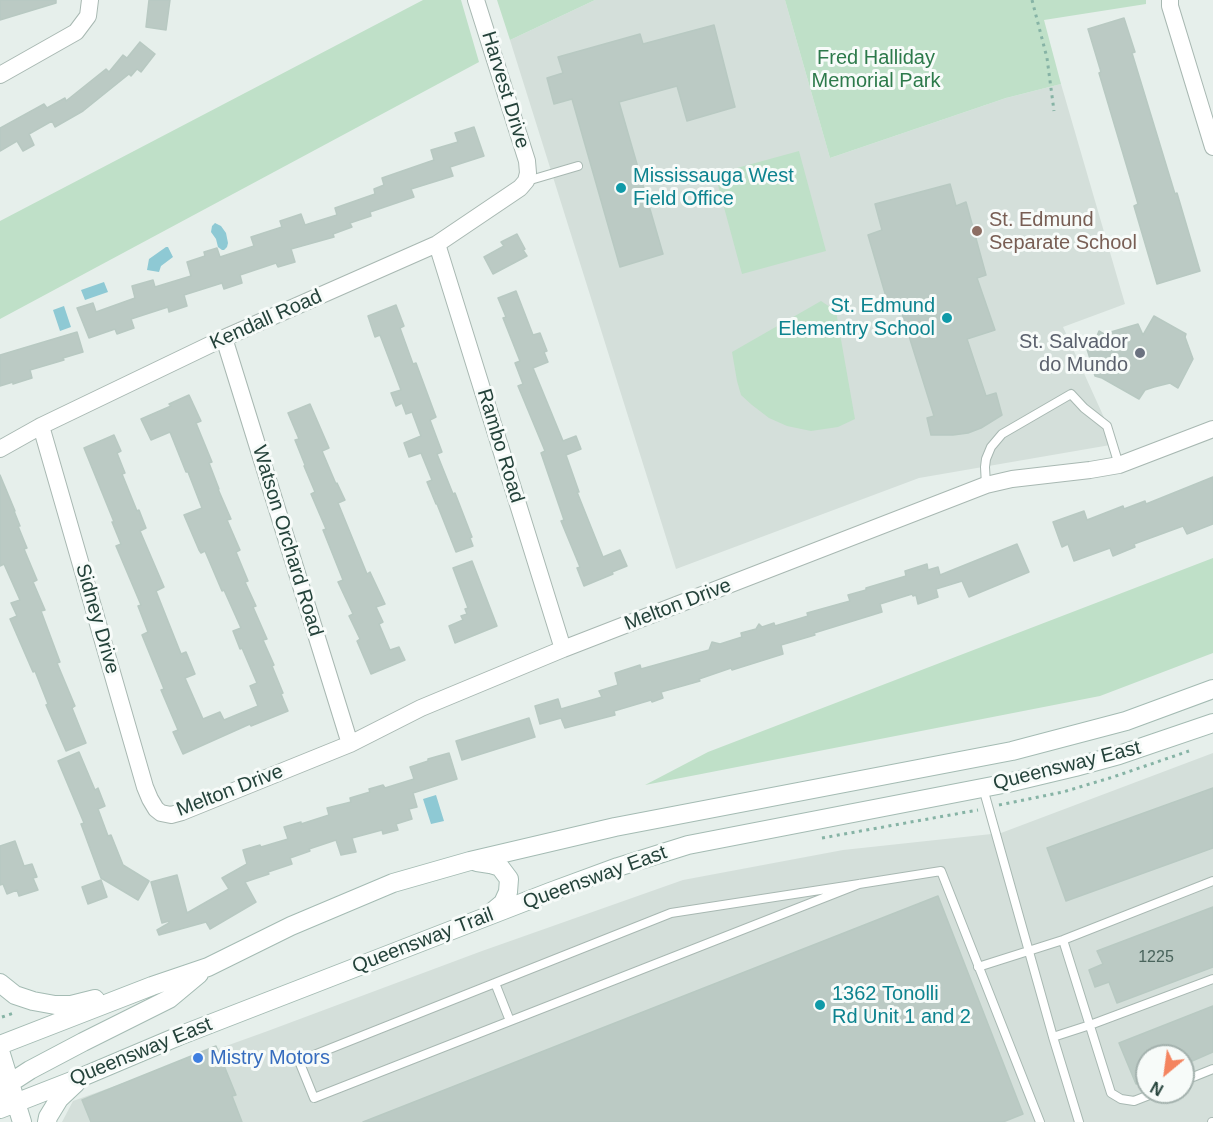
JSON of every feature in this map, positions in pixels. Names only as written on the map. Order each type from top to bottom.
[{"type":"main road","name":"Queensway East","points":[[0,1045],[152,986],[208,967],[291,926],[393,883],[533,845],[615,827],[1012,752],[1126,721],[1213,689]]},
{"type":"main road","name":"Queensway East","points":[[7,1098],[82,1077],[179,1036],[618,867],[688,845],[983,788],[1075,767],[1119,755],[1213,723]]},
{"type":"main road","points":[[470,861],[500,867],[509,879],[504,903],[485,918]]},
{"type":"main road","points":[[7,1098],[36,1066],[169,999],[208,967]]},
{"type":"main road","points":[[0,982],[15,995],[55,1005],[71,1005],[152,986]]},
{"type":"main road","points":[[0,1051],[7,1098],[22,1122]]},
{"type":"main road","points":[[47,1122],[59,1099],[82,1077]]},
{"type":"street","points":[[0,75],[76,33],[88,16],[90,0]]},
{"type":"street","name":"Harvest Drive","points":[[476,0],[527,161],[526,181]]},
{"type":"street","points":[[1170,0],[1213,147]]},
{"type":"street","name":"Kendall Road","points":[[0,449],[41,426],[224,338],[437,244],[520,188],[526,181]]},
{"type":"street","name":"Rambo Road","points":[[437,244],[563,649]]},
{"type":"street","name":"Watson Orchard Road","points":[[224,338],[350,744]]},
{"type":"street","name":"Sidney Drive","points":[[41,426],[146,787],[156,809]]},
{"type":"street","name":"Melton Drive","points":[[156,809],[161,813],[171,815],[182,812],[350,744],[421,708],[563,649],[986,485],[1012,479],[1119,465],[1213,429]]},
{"type":"lane","points":[[526,181],[578,166]]},
{"type":"lane","points":[[986,485],[987,459],[991,447],[1002,434],[1071,394],[1084,408],[1107,426],[1119,465]]},
{"type":"lane","points":[[983,788],[1079,1122]]},
{"type":"lane","points":[[860,884],[314,1098],[299,1060],[671,913],[941,871],[1040,1122]]},
{"type":"lane","points":[[978,967],[1063,940],[1213,881]]},
{"type":"lane","points":[[1063,940],[1111,1093],[1121,1100],[1135,1101]]},
{"type":"lane","points":[[1053,1037],[1213,978]]},
{"type":"lane","points":[[495,982],[510,1021]]},
{"type":"lane","points":[[1195,1076],[1213,1068]]},
{"type":"path","points":[[1032,0],[1047,58],[1053,111]]},
{"type":"path","points":[[811,840],[965,813]]},
{"type":"path","points":[[2,1017],[14,1013],[17,1022]]},
{"type":"shaded area","points":[[595,0],[785,0],[830,158],[1006,98],[1061,84],[1125,304],[1063,327],[1116,444],[919,478],[676,569],[510,40]]},
{"type":"shaded area","points":[[1213,753],[1213,1122],[62,1122],[73,1101],[683,880],[843,850],[1001,833]]},
{"type":"green space","points":[[423,0],[461,0],[479,62],[0,319],[0,221]]},
{"type":"green space","points":[[497,0],[595,0],[510,40]]},
{"type":"green space","name":"Fred Halliday Memorial Park","points":[[785,0],[1146,0],[1146,4],[1044,20],[1061,84],[1006,98],[830,158]]},
{"type":"green space","points":[[799,151],[826,251],[742,274],[715,174]]},
{"type":"green space","points":[[821,301],[836,311],[855,419],[838,427],[811,431],[787,426],[769,418],[741,395],[732,352]]},
{"type":"green space","points":[[1213,558],[1213,653],[1100,696],[645,785],[708,752]]},
{"type":"water","points":[[215,223],[221,226],[226,233],[228,243],[224,250],[218,247],[211,232]]},
{"type":"water","points":[[166,247],[173,257],[161,266],[159,272],[147,270],[149,259]]},
{"type":"water","points":[[104,282],[108,292],[85,300],[81,290]]},
{"type":"water","points":[[64,306],[71,327],[60,331],[53,310]]},
{"type":"water","points":[[436,795],[444,821],[431,824],[423,799]]},
{"type":"building","points":[[0,0],[56,0],[56,3],[0,20]]},
{"type":"building","points":[[149,0],[170,0],[166,30],[146,27]]},
{"type":"building","points":[[1124,18],[1135,52],[1132,53],[1200,271],[1157,284],[1134,206],[1138,204],[1088,29]]},
{"type":"building","name":"Mississauga West Field Office","points":[[714,25],[735,107],[687,121],[677,86],[619,102],[663,254],[620,267],[572,99],[554,104],[547,78],[563,73],[558,57],[640,34],[643,44]]},
{"type":"building","points":[[140,42],[155,54],[141,72],[137,69],[131,76],[129,74],[83,111],[55,127],[52,121],[29,134],[34,145],[23,151],[17,141],[0,151],[0,128],[44,104],[47,108],[65,98],[66,101],[106,69],[109,72],[123,55],[127,58]]},
{"type":"building","points":[[474,127],[484,156],[450,167],[453,176],[411,189],[414,197],[370,212],[371,216],[350,223],[352,227],[333,234],[334,237],[291,249],[295,262],[278,267],[276,263],[240,275],[242,283],[224,289],[222,283],[184,295],[187,306],[169,312],[168,307],[131,319],[134,328],[117,334],[115,329],[89,338],[77,308],[93,303],[96,312],[135,298],[132,286],[153,280],[155,287],[191,276],[187,262],[205,256],[204,252],[217,248],[220,257],[254,246],[251,237],[282,227],[280,221],[301,214],[305,225],[337,215],[335,208],[375,194],[374,189],[384,185],[382,178],[434,160],[431,150],[458,142],[455,133]]},
{"type":"building","name":"St. Edmund Elementry School","points":[[950,184],[956,206],[966,202],[986,275],[977,278],[995,330],[967,339],[986,396],[996,393],[1002,415],[968,433],[931,435],[927,418],[934,416],[899,304],[889,307],[868,235],[882,230],[875,204]]},
{"type":"building","points":[[517,234],[527,256],[493,274],[484,257],[504,246],[501,242]]},
{"type":"building","points":[[516,291],[533,335],[540,333],[547,351],[544,352],[548,362],[533,368],[563,441],[576,436],[581,449],[566,455],[579,492],[577,492],[603,557],[620,550],[627,566],[584,586],[577,568],[580,567],[561,521],[564,520],[541,453],[545,451],[518,386],[523,384],[515,363],[520,361],[503,318],[506,317],[498,298]]},
{"type":"building","points":[[396,305],[404,326],[400,328],[436,417],[430,420],[442,452],[437,454],[472,537],[470,538],[473,546],[456,552],[427,482],[432,480],[421,453],[409,457],[404,443],[421,436],[412,412],[406,414],[402,403],[396,406],[391,393],[401,390],[380,335],[375,337],[368,316]]},
{"type":"building","name":"St. Salvador do Mundo","points":[[1154,316],[1186,334],[1193,359],[1178,388],[1170,383],[1154,387],[1145,390],[1139,399],[1095,376],[1085,342],[1095,341],[1099,331],[1104,334],[1138,324],[1143,335]]},
{"type":"building","points":[[77,332],[83,352],[30,370],[32,378],[0,386],[0,355]]},
{"type":"building","points":[[189,395],[201,421],[196,423],[212,462],[209,463],[218,489],[231,519],[227,520],[240,550],[236,552],[248,581],[245,582],[256,606],[253,607],[267,639],[263,640],[274,665],[272,666],[288,711],[251,726],[250,724],[183,754],[173,732],[178,730],[161,690],[164,689],[142,635],[148,632],[138,606],[141,605],[116,546],[121,544],[112,522],[114,522],[84,448],[114,435],[121,451],[117,453],[125,473],[122,474],[146,528],[140,531],[164,587],[156,591],[181,654],[186,652],[195,674],[185,678],[203,719],[220,712],[224,720],[258,706],[250,686],[257,683],[233,631],[241,628],[205,551],[201,553],[199,550],[184,515],[202,508],[188,472],[186,472],[170,432],[151,440],[141,419]]},
{"type":"building","points":[[310,404],[329,448],[322,451],[345,500],[338,503],[367,574],[370,572],[385,604],[376,607],[383,622],[379,624],[390,650],[399,647],[405,660],[371,674],[357,641],[360,639],[349,616],[353,614],[338,582],[343,580],[323,530],[326,529],[311,494],[315,492],[295,440],[299,439],[288,413]]},
{"type":"building","points":[[0,475],[20,526],[18,526],[27,548],[24,549],[37,580],[33,582],[45,610],[41,611],[60,662],[57,663],[75,706],[72,708],[86,743],[66,751],[46,705],[48,704],[35,671],[33,672],[10,619],[17,616],[11,603],[20,600],[4,564],[0,566]]},
{"type":"building","points":[[1213,477],[1213,524],[1187,534],[1183,526],[1134,544],[1135,547],[1113,556],[1110,548],[1074,561],[1068,544],[1062,547],[1053,522],[1084,511],[1087,520],[1123,506],[1124,509],[1145,501],[1146,504]]},
{"type":"building","points":[[1017,544],[1029,572],[969,597],[962,581],[936,589],[938,597],[918,604],[916,595],[912,594],[880,604],[882,612],[781,645],[783,654],[732,670],[731,668],[699,679],[700,681],[661,692],[663,698],[614,711],[615,715],[565,728],[561,718],[540,724],[535,706],[558,699],[561,709],[602,697],[599,691],[618,685],[615,673],[640,665],[641,669],[709,650],[712,642],[720,644],[742,637],[741,633],[756,629],[759,624],[762,627],[774,623],[775,626],[808,616],[807,613],[850,601],[848,595],[906,576],[905,571],[927,564],[928,570],[938,567],[940,575]]},
{"type":"building","points":[[472,561],[497,626],[455,643],[449,626],[463,620],[461,616],[467,614],[465,609],[468,608],[453,568]]},
{"type":"building","points":[[529,718],[535,737],[462,760],[456,741]]},
{"type":"building","points":[[79,752],[95,790],[98,788],[105,806],[98,809],[108,836],[111,835],[123,865],[149,881],[138,900],[101,878],[81,824],[84,823],[58,761]]},
{"type":"building","points":[[449,753],[457,779],[413,793],[417,807],[409,809],[412,819],[396,824],[398,830],[383,834],[382,830],[352,838],[356,852],[341,855],[336,840],[309,849],[310,851],[290,858],[292,864],[245,882],[256,902],[210,929],[206,922],[159,935],[157,930],[169,921],[162,923],[151,882],[177,875],[187,913],[229,889],[222,878],[247,864],[243,850],[288,839],[284,827],[329,815],[327,808],[351,802],[350,798],[370,792],[369,789],[383,785],[385,788],[414,779],[410,767]]},
{"type":"building","points":[[1213,788],[1213,848],[1066,901],[1047,848]]},
{"type":"building","points":[[15,841],[24,866],[32,864],[37,877],[33,878],[38,890],[19,896],[17,890],[7,894],[3,884],[0,885],[0,846]]},
{"type":"building","points":[[101,880],[107,897],[88,904],[82,887]]},
{"type":"building","name":"1362 Tonolli Rd Unit 1 and 2","points":[[938,896],[1023,1114],[1003,1122],[363,1122]]},
{"type":"building","points":[[1213,907],[1213,967],[1117,1003],[1109,982],[1095,987],[1089,970],[1103,964],[1097,951]]},
{"type":"building","points":[[1213,1006],[1213,1052],[1195,1060],[1195,1044],[1135,1044],[1135,1082],[1119,1043]]},
{"type":"building","points":[[216,1046],[236,1095],[232,1096],[242,1122],[91,1122],[82,1100]]},
{"type":"place","name":"Mississauga West Field Office","points":[[621,188]]},
{"type":"place","name":"St. Edmund Separate School","points":[[977,231]]},
{"type":"place","name":"St. Edmund Elementry School","points":[[947,318]]},
{"type":"place","name":"St. Salvador do Mundo","points":[[1140,353]]},
{"type":"place","name":"1362 Tonolli Rd Unit 1 and 2","points":[[820,1005]]},
{"type":"place","name":"Mistry Motors","points":[[198,1058]]}]
